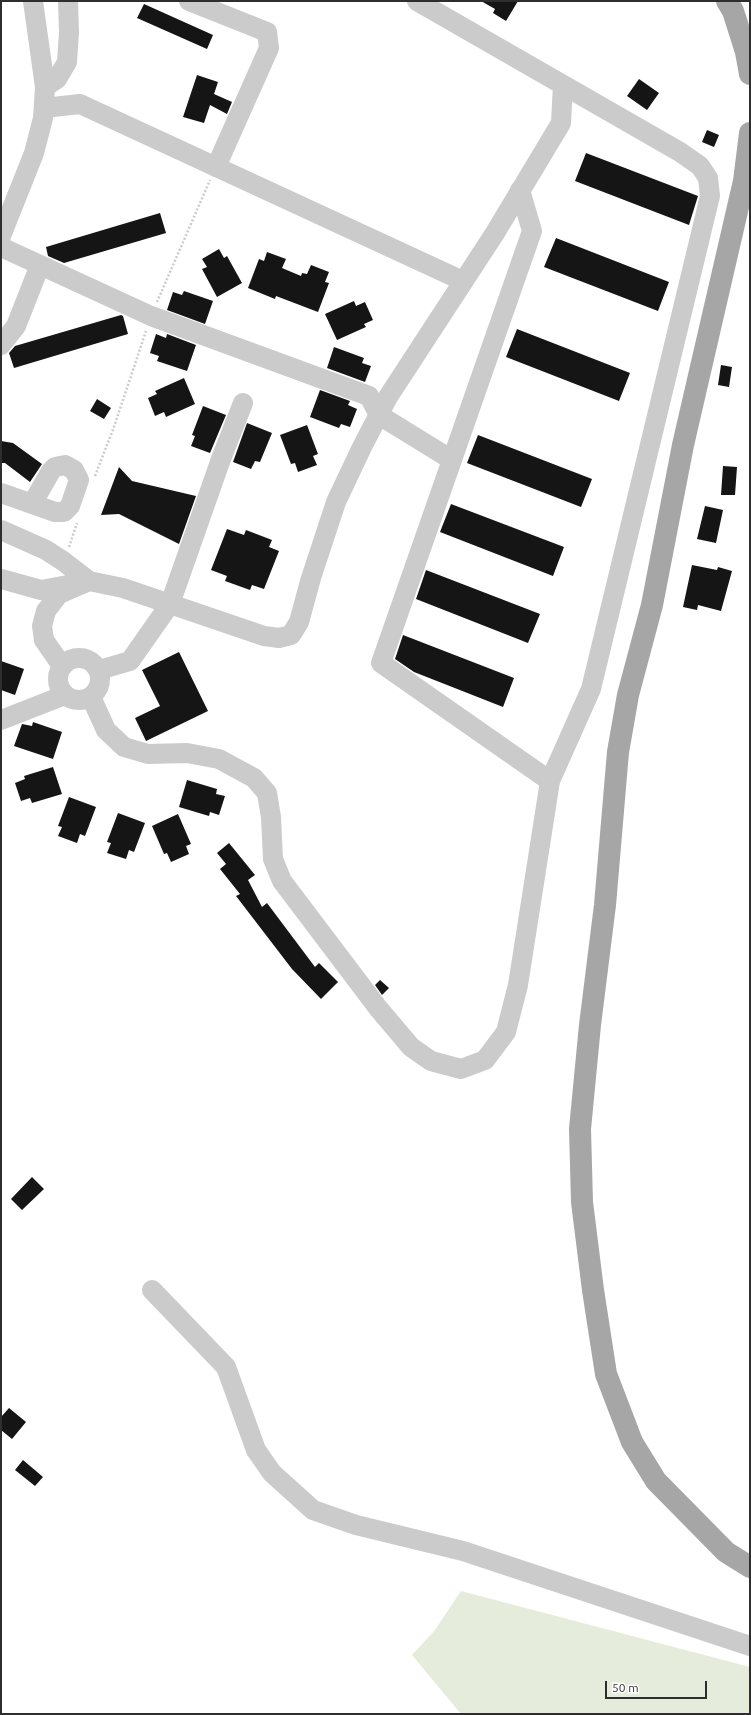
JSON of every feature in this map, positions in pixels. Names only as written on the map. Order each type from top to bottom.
[{"type":"main road","points":[[727,1],[733,11],[742,38],[750,74]]},
{"type":"main road","points":[[750,133],[748,166],[683,445],[652,605],[628,695],[619,745],[605,905],[590,1026],[580,1129],[582,1202],[593,1290],[606,1374],[632,1442],[656,1480],[726,1552],[750,1567]]},
{"type":"street","points":[[1,236],[34,153],[43,118],[45,87],[33,1]]},
{"type":"street","points":[[45,87],[57,79],[67,62],[69,32],[68,1]]},
{"type":"street","points":[[189,1],[267,32],[269,48],[216,167]]},
{"type":"street","points":[[91,697],[106,730],[124,747],[148,754],[187,753],[219,759],[254,778],[267,793],[271,818],[273,859],[282,881],[378,1008],[411,1047],[431,1061],[461,1069],[485,1060],[506,1032],[518,985],[550,781],[591,689],[710,196],[708,178],[700,166],[680,152],[417,1]]},
{"type":"street","points":[[1,579],[41,590],[89,581],[123,588],[264,636],[279,638],[291,635],[299,622],[311,578],[336,502],[379,415],[388,397],[463,281],[561,123],[563,85]]},
{"type":"street","points":[[44,108],[80,104],[463,281]]},
{"type":"street","points":[[520,190],[532,231],[381,663],[550,781]]},
{"type":"street","points":[[1,247],[151,316],[368,396],[379,415],[452,460]]},
{"type":"street","points":[[1,345],[16,326],[40,265]]},
{"type":"street","points":[[99,670],[130,661],[170,604],[243,404]]},
{"type":"street","points":[[1,493],[32,504]]},
{"type":"street","points":[[1,530],[46,550],[89,581]]},
{"type":"street","points":[[62,666],[44,640],[42,626],[46,611],[59,594],[89,581]]},
{"type":"street","points":[[74,658],[82,658],[95,664],[99,670],[101,678],[100,685],[97,692],[91,697],[77,701],[65,695],[60,689],[58,675],[62,666],[74,658]]},
{"type":"street","points":[[1,720],[65,695]]},
{"type":"street","points":[[152,1290],[226,1367],[256,1450],[272,1473],[313,1510],[356,1525],[464,1551],[750,1646]]},
{"type":"path","points":[[94,479],[114,427],[151,316],[216,167]]},
{"type":"path","points":[[63,561],[80,516]]},
{"type":"green space","points":[[461,1591],[750,1667],[750,1714],[461,1714],[412,1655],[435,1630]]},
{"type":"building","points":[[481,1],[518,1],[506,21],[493,13],[495,9]]},
{"type":"building","points":[[144,4],[213,35],[207,49],[137,18]]},
{"type":"building","points":[[197,75],[218,82],[214,94],[232,102],[227,114],[210,105],[204,123],[183,117]]},
{"type":"building","points":[[639,79],[659,93],[647,110],[627,96]]},
{"type":"building","points":[[707,130],[719,135],[714,147],[702,142]]},
{"type":"building","points":[[586,153],[698,196],[689,225],[575,181]]},
{"type":"building","points":[[160,213],[166,233],[64,263],[48,256],[46,247]]},
{"type":"building","points":[[556,238],[669,282],[658,311],[544,267]]},
{"type":"building","points":[[219,249],[224,258],[227,256],[242,283],[217,297],[202,269],[207,267],[202,259]]},
{"type":"building","points":[[267,252],[286,259],[282,268],[301,276],[302,273],[307,274],[311,265],[329,272],[325,282],[329,283],[318,312],[276,296],[275,299],[248,288],[259,259],[264,261]]},
{"type":"building","points":[[184,291],[213,301],[205,324],[167,310],[173,292],[182,295]]},
{"type":"building","points":[[354,301],[356,306],[365,302],[373,320],[364,324],[366,327],[337,340],[325,314]]},
{"type":"building","points":[[121,315],[123,316],[128,334],[14,368],[9,353],[15,346]]},
{"type":"building","points":[[517,329],[630,373],[619,401],[506,357]]},
{"type":"building","points":[[156,334],[166,338],[167,334],[196,345],[187,371],[157,361],[159,356],[150,353]]},
{"type":"building","points":[[334,347],[364,358],[362,363],[371,366],[365,382],[327,368]]},
{"type":"building","points":[[721,365],[732,367],[729,387],[718,385]]},
{"type":"building","points":[[184,378],[195,404],[166,417],[164,412],[155,416],[148,398],[157,394],[155,391]]},
{"type":"building","points":[[320,390],[350,401],[348,405],[357,409],[350,427],[341,424],[339,428],[310,417]]},
{"type":"building","points":[[97,399],[111,408],[104,419],[90,411]]},
{"type":"building","points":[[203,406],[226,415],[210,453],[191,446],[195,436],[192,435]]},
{"type":"building","points":[[247,423],[272,433],[260,462],[255,461],[251,469],[233,462]]},
{"type":"building","points":[[307,425],[318,454],[313,456],[317,465],[298,472],[295,463],[291,464],[280,435]]},
{"type":"building","points":[[478,435],[592,479],[581,507],[467,463]]},
{"type":"building","points":[[1,441],[13,443],[42,464],[30,482],[5,463],[1,463]]},
{"type":"building","points":[[723,466],[737,467],[735,495],[721,495]]},
{"type":"building","points":[[119,467],[132,481],[196,496],[179,544],[119,514],[101,515]]},
{"type":"building","points":[[451,504],[564,547],[553,576],[440,532]]},
{"type":"building","points":[[705,506],[723,510],[716,543],[697,539]]},
{"type":"building","points":[[227,529],[244,535],[246,530],[272,540],[269,547],[279,551],[264,589],[252,585],[250,590],[225,581],[227,576],[211,570]]},
{"type":"building","points":[[692,565],[717,570],[718,567],[732,571],[721,611],[698,605],[697,610],[683,607]]},
{"type":"building","points":[[426,570],[540,614],[528,643],[416,599]]},
{"type":"building","points":[[403,635],[514,678],[503,707],[414,672],[395,659]]},
{"type":"building","points":[[179,652],[208,711],[146,741],[135,718],[160,706],[142,670]]},
{"type":"building","points":[[1,661],[24,669],[15,695],[1,690]]},
{"type":"building","points":[[33,722],[62,732],[53,759],[14,746],[22,724],[32,726]]},
{"type":"building","points":[[53,767],[62,794],[32,803],[30,798],[21,801],[15,783],[25,779],[24,776]]},
{"type":"building","points":[[187,780],[217,789],[216,794],[225,796],[219,815],[210,812],[209,816],[179,807]]},
{"type":"building","points":[[69,797],[96,807],[85,836],[80,834],[77,843],[58,836],[62,827],[58,826]]},
{"type":"building","points":[[118,813],[145,823],[134,852],[129,850],[126,859],[107,853],[111,843],[107,842]]},
{"type":"building","points":[[178,814],[191,844],[186,846],[189,854],[171,862],[167,853],[164,854],[152,826]]},
{"type":"building","points":[[229,843],[255,875],[248,880],[262,907],[267,903],[315,967],[319,963],[338,982],[321,999],[292,969],[236,896],[240,894],[220,869],[226,864],[217,853]]},
{"type":"building","points":[[380,980],[389,988],[382,995],[375,985]]},
{"type":"building","points":[[32,1177],[44,1189],[22,1210],[11,1199]]},
{"type":"building","points":[[9,1408],[26,1422],[12,1439],[1,1430],[1,1417]]},
{"type":"building","points":[[23,1460],[43,1477],[35,1486],[15,1470]]}]
